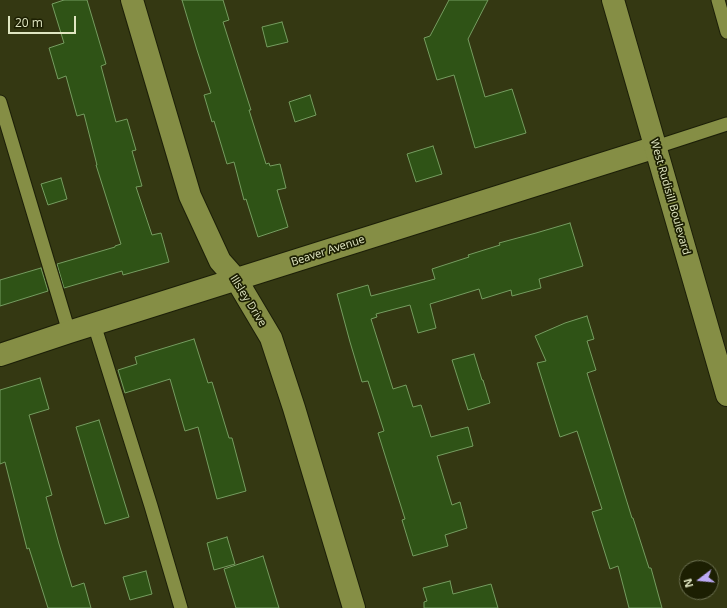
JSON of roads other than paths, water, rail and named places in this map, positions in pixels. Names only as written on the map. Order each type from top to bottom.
[{"type":"street","name":"Illsley Drive","points":[[132,0],[190,196],[220,261],[236,279],[271,338],[294,408],[354,608]]},
{"type":"street","name":"West Rudisill Boulevard","points":[[613,0],[727,395]]},
{"type":"street","name":"Beaver Avenue","points":[[0,355],[656,147]]},
{"type":"lane","points":[[718,0],[727,32]]},
{"type":"lane","points":[[0,102],[69,332]]},
{"type":"lane","points":[[656,147],[727,124]]},
{"type":"lane","points":[[94,324],[181,608]]}]
